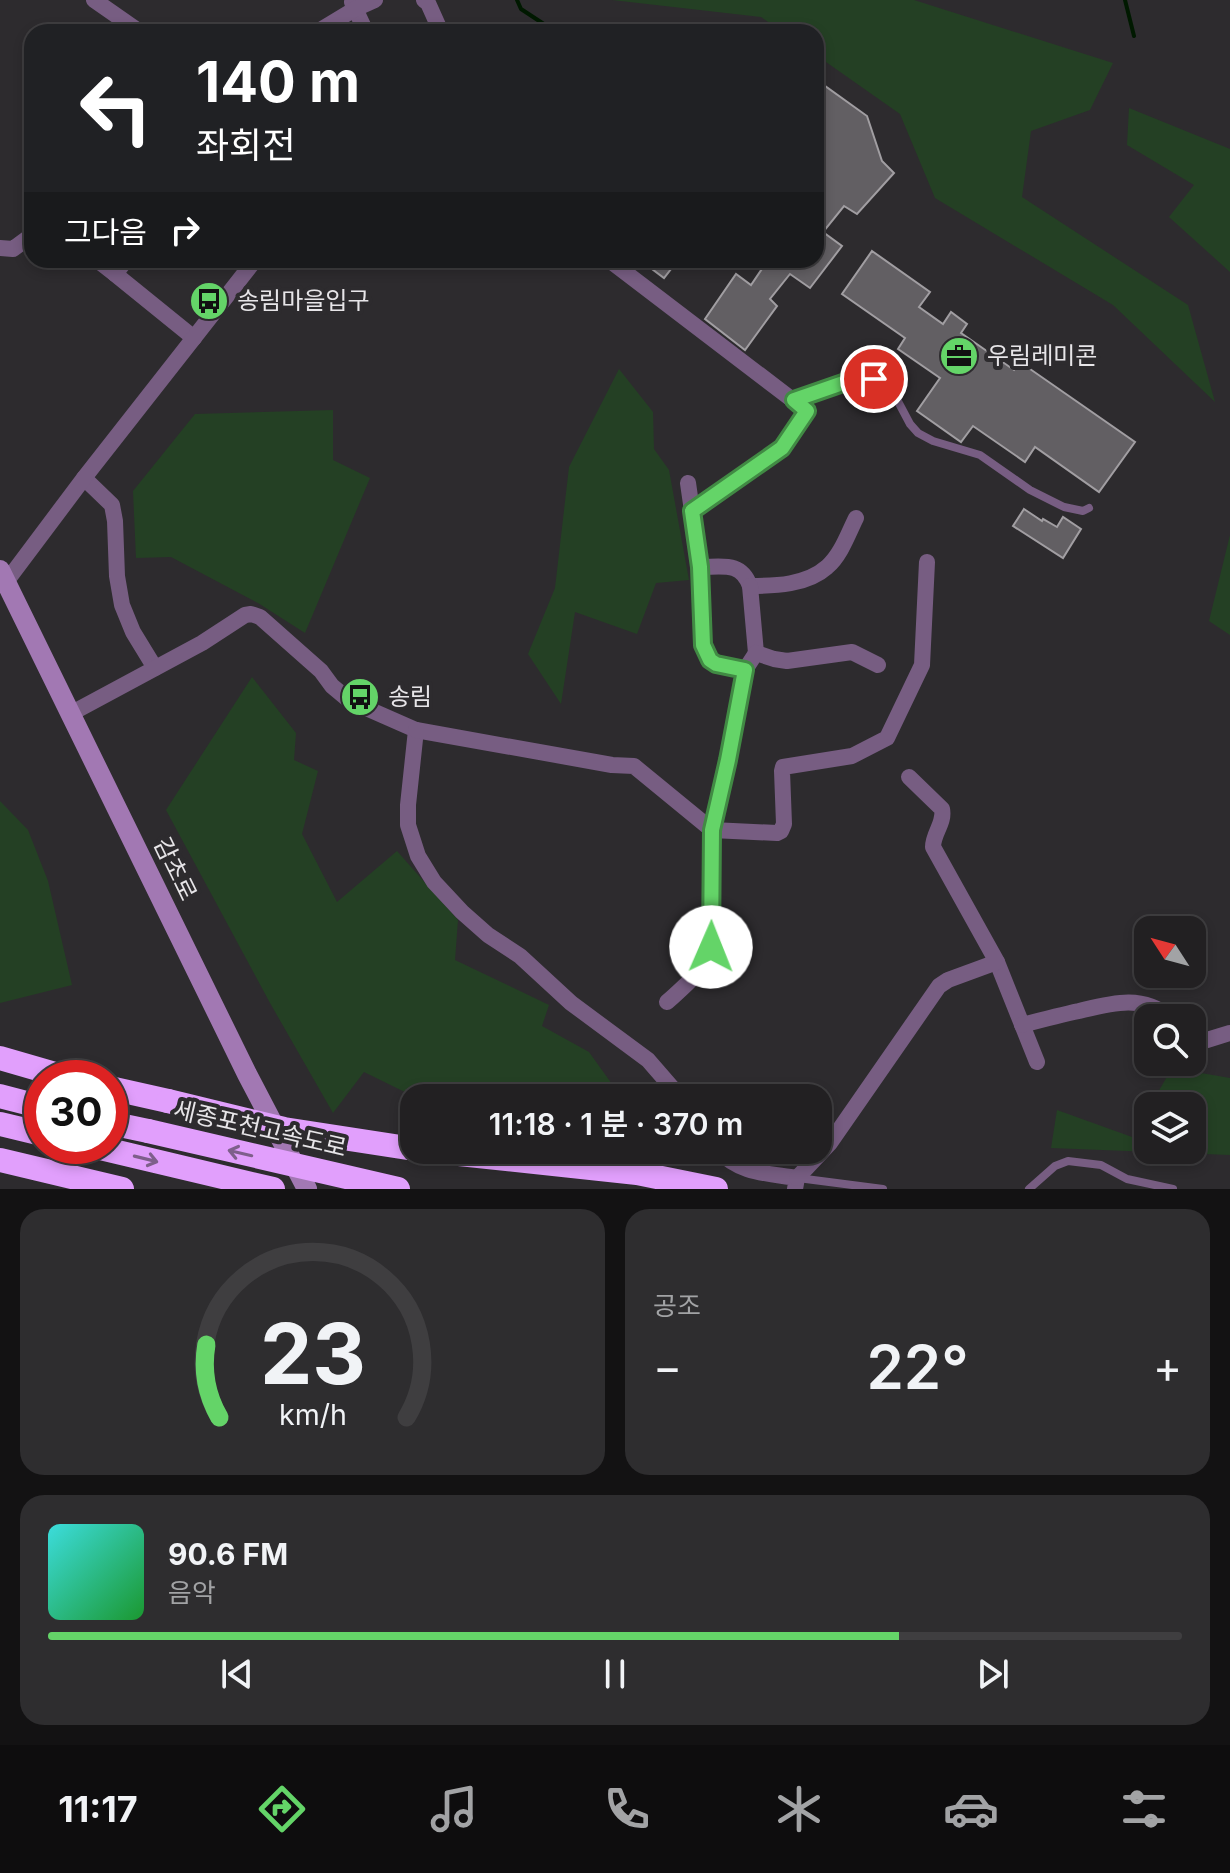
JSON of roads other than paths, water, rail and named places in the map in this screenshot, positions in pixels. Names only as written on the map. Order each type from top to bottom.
[{"type":"highway","points":[[0,1058],[24,1065]]},
{"type":"highway","points":[[128,1092],[284,1129],[400,1147]]},
{"type":"highway","points":[[0,1096],[24,1102]]},
{"type":"highway","points":[[0,1124],[24,1130]]},
{"type":"highway","name":"세종포천고속도로","points":[[128,1127],[398,1189]]},
{"type":"highway","points":[[128,1155],[273,1189]]},
{"type":"highway","points":[[0,1160],[122,1189]]},
{"type":"highway","points":[[544,1164],[637,1173],[716,1189]]},
{"type":"main road","name":"감초로","points":[[2,579],[307,1189]]},
{"type":"street","points":[[94,0],[128,24]]},
{"type":"street","points":[[328,24],[353,5],[375,0]]},
{"type":"street","points":[[424,0],[437,24]]},
{"type":"street","points":[[353,5],[362,24]]},
{"type":"street","points":[[0,248],[13,249],[24,241]]},
{"type":"street","points":[[107,268],[194,338]]},
{"type":"street","points":[[115,274],[120,268]]},
{"type":"street","points":[[2,579],[249,268]]},
{"type":"street","points":[[620,268],[807,411],[782,448],[692,511]]},
{"type":"street","points":[[84,478],[112,505],[122,605],[133,632],[155,668]]},
{"type":"street","points":[[688,483],[700,567],[703,645],[710,660],[716,664],[745,670]]},
{"type":"street","points":[[750,586],[788,583],[815,576],[829,566],[856,518]]},
{"type":"street","points":[[70,714],[251,614],[260,617],[350,701],[416,730],[612,765],[634,766],[712,830],[777,833],[784,824],[783,767],[852,756],[887,738],[922,665],[927,562]]},
{"type":"street","points":[[667,1002],[697,975],[711,947],[712,830],[745,670],[756,653],[750,586],[746,577],[727,566],[700,567]]},
{"type":"street","points":[[756,653],[787,661],[852,652],[878,665]]},
{"type":"street","points":[[416,730],[408,825],[418,856],[434,882],[488,935],[520,956],[571,1003],[648,1060],[669,1084]]},
{"type":"street","points":[[909,777],[942,809],[943,820],[935,834],[933,847],[997,962],[1037,1062]]},
{"type":"street","points":[[735,1164],[742,1169],[796,1183],[830,1143],[939,986],[997,962]]},
{"type":"street","points":[[1022,1025],[1105,1004],[1126,1001],[1145,1004]]},
{"type":"street","points":[[1206,1040],[1230,1033]]},
{"type":"lane","points":[[794,400],[863,376],[874,379],[893,392],[913,429],[923,436],[980,455],[1030,490],[1064,507],[1083,511],[1089,508]]},
{"type":"lane","points":[[1029,1189],[1055,1166],[1068,1161],[1101,1165],[1127,1179],[1173,1189]]},
{"type":"lane","points":[[796,1183],[883,1189]]},
{"type":"waterway","points":[[517,0],[521,9],[544,24]]},
{"type":"waterway","points":[[1125,0],[1134,36]]},
{"type":"place","name":"송림마을입구","points":[[209,301]]},
{"type":"place","name":"우림레미콘","points":[[959,356]]},
{"type":"place","name":"송림","points":[[360,697]]}]
